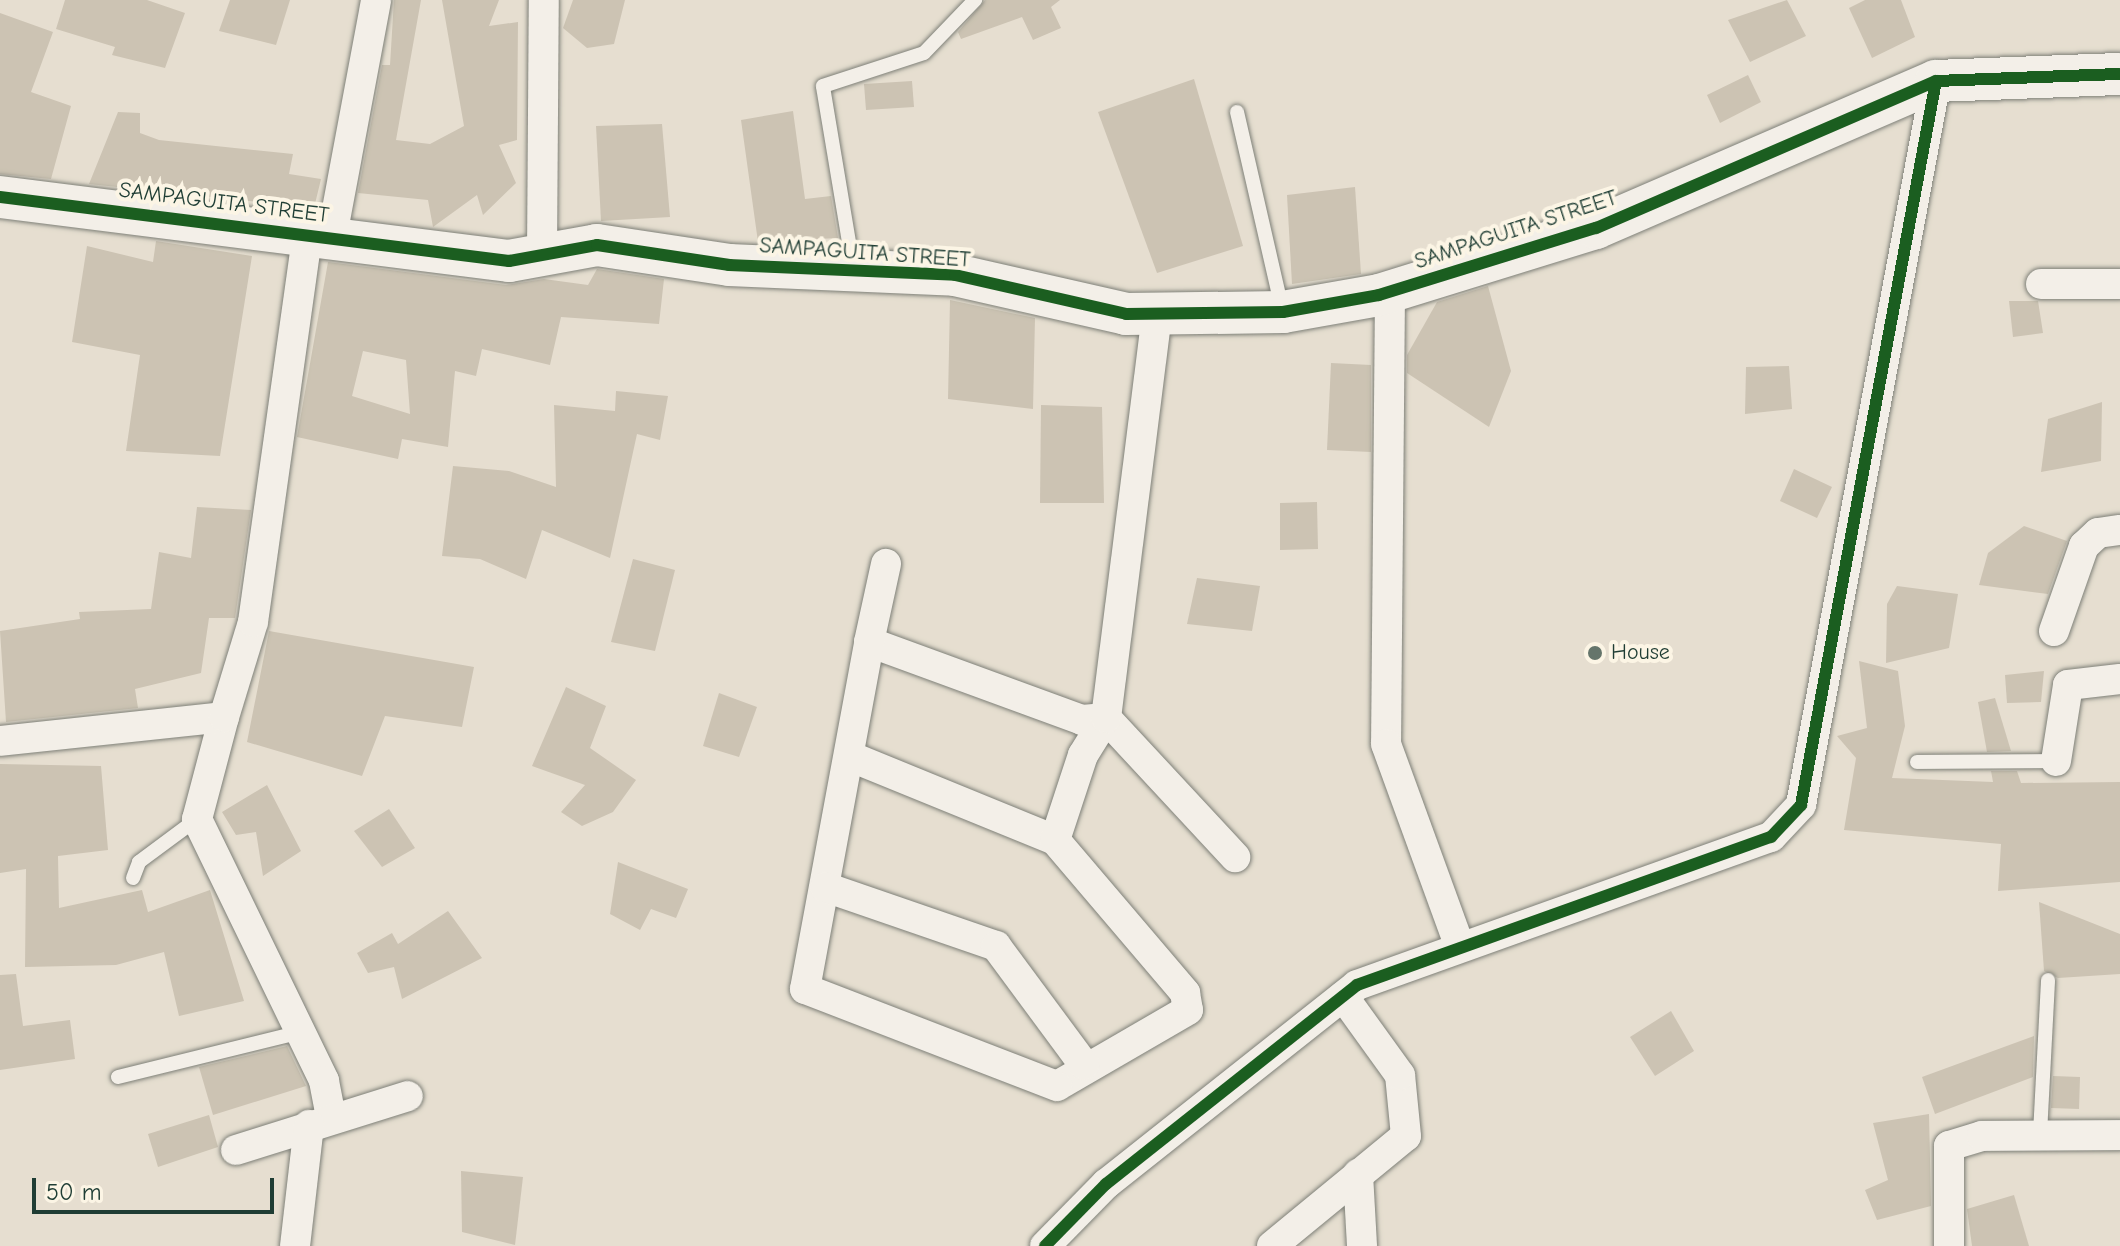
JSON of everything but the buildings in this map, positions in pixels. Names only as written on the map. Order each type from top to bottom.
[{"type":"street","points":[[295,1246],[320,1120],[302,1032],[197,819],[253,622],[320,233],[376,0]]},
{"type":"street","points":[[542,255],[544,0]]},
{"type":"street","name":"SAMPAGUITA STREET","points":[[0,197],[320,233],[509,261],[597,245],[729,265],[955,275],[1157,317],[1283,312],[1390,292],[1596,228],[1936,81],[2120,74]]},
{"type":"street","points":[[1045,1246],[1076,1235],[1106,1184],[1343,996],[1459,945],[1771,837],[1801,805],[1936,81]]},
{"type":"street","points":[[2041,284],[2120,284]]},
{"type":"street","points":[[1390,292],[1386,744],[1459,945]]},
{"type":"street","points":[[1055,840],[1083,755],[1106,718],[1157,317]]},
{"type":"street","points":[[2054,631],[2084,546],[2120,530]]},
{"type":"street","points":[[849,756],[1055,840],[1185,993],[1188,1010],[1084,1065],[1057,1086],[805,989],[869,642],[886,564]]},
{"type":"street","points":[[869,642],[1082,720],[1106,718]]},
{"type":"street","points":[[2056,761],[2068,685],[2120,679]]},
{"type":"street","points":[[0,741],[224,717]]},
{"type":"street","points":[[1106,718],[1235,857]]},
{"type":"street","points":[[825,887],[996,946],[1084,1065]]},
{"type":"street","points":[[1272,1246],[1406,1136],[1409,1121],[1400,1075],[1343,996]]},
{"type":"street","points":[[236,1150],[320,1120],[408,1096]]},
{"type":"street","points":[[1949,1246],[1949,1146],[1982,1136],[2120,1135]]},
{"type":"street","points":[[1358,1174],[1362,1246]]},
{"type":"lane","points":[[854,270],[823,86],[924,53],[975,0]]},
{"type":"lane","points":[[1237,112],[1283,312]]},
{"type":"lane","points":[[1917,762],[2056,761]]},
{"type":"lane","points":[[133,878],[139,862],[197,819]]},
{"type":"lane","points":[[2040,1134],[2048,980]]},
{"type":"lane","points":[[118,1077],[302,1032]]},
{"type":"cycle path","points":[[0,197],[509,261],[597,245],[729,265],[955,275],[1126,314],[1283,312],[1379,295],[1596,228],[1936,81],[2120,74]]},
{"type":"cycle path","points":[[1045,1246],[1106,1184],[1357,985],[1771,837],[1801,805],[1936,81]]},
{"type":"place","name":"House","points":[[1595,653]]}]
